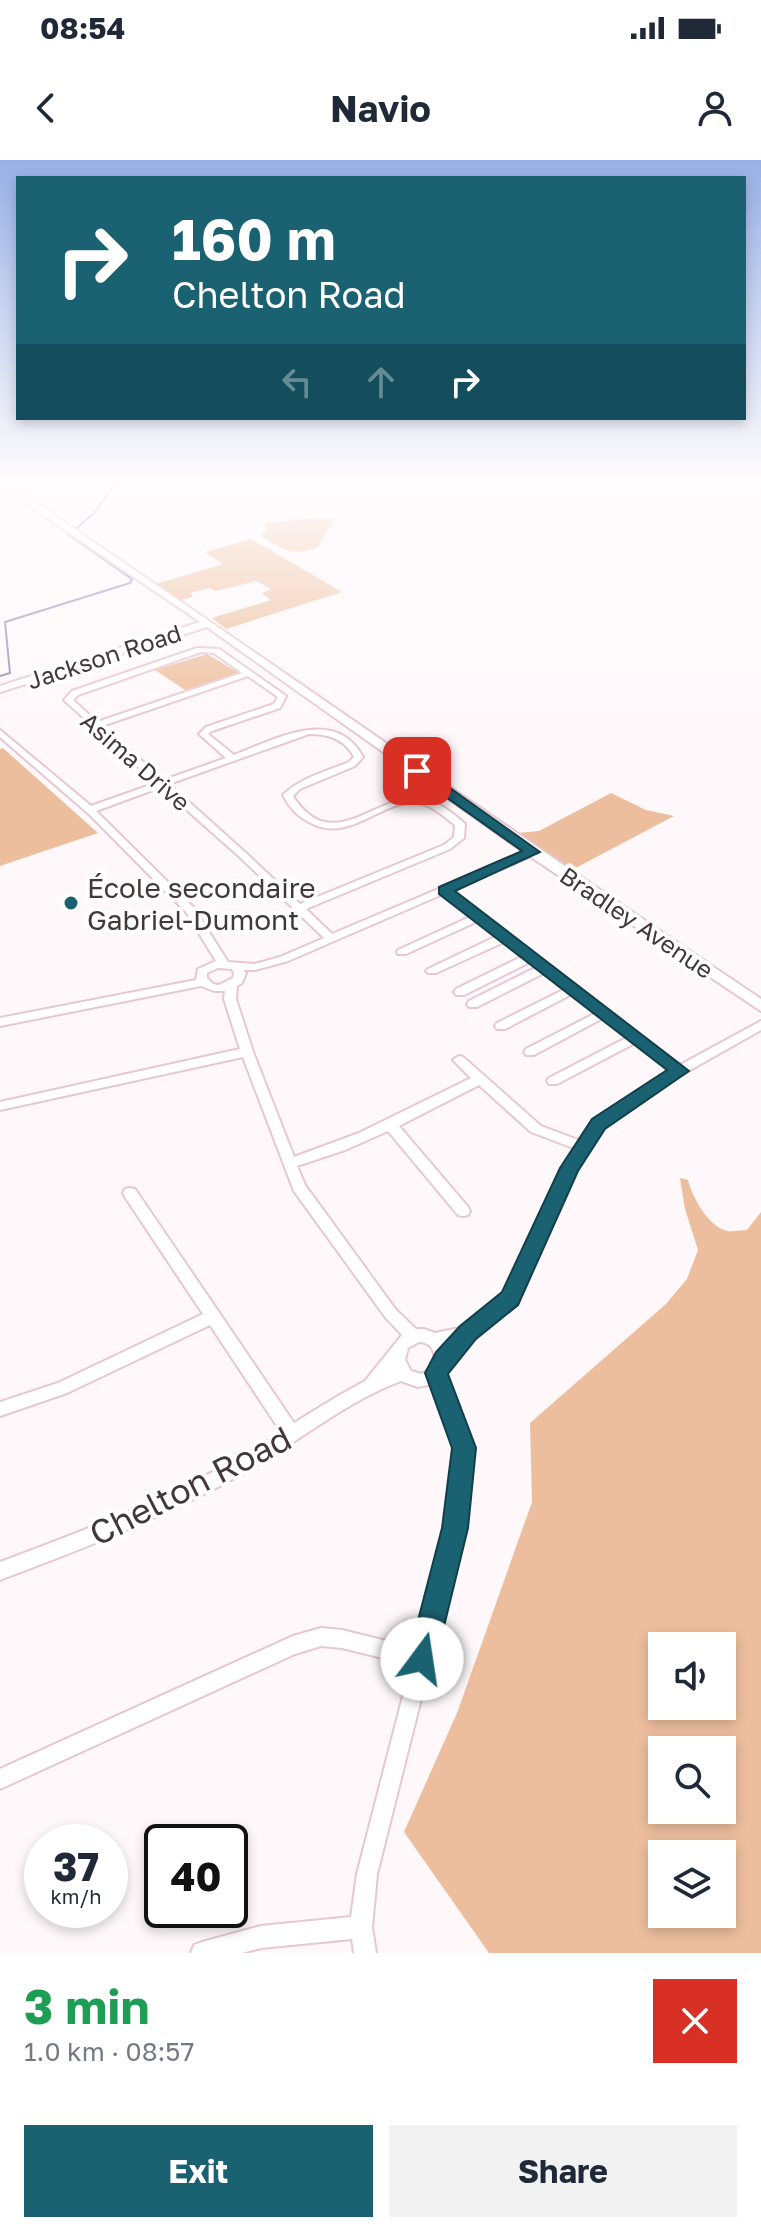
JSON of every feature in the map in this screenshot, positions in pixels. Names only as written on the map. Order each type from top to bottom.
[{"type":"main road","name":"Bradley Avenue","points":[[123,565],[533,852],[761,1006]]},
{"type":"main road","name":"Jackson Road","points":[[0,689],[208,623]]},
{"type":"street","name":"Asima Drive","points":[[232,758],[203,734],[209,729],[277,706],[282,696],[216,651],[200,650],[75,693],[68,700],[331,939]]},
{"type":"street","points":[[96,725],[249,673]]},
{"type":"street","points":[[89,810],[308,731],[333,734],[356,749],[359,757],[352,764],[297,787],[288,795],[292,806],[317,825],[343,825],[399,803],[416,800],[432,804],[460,824],[459,838],[447,847],[300,908]]},
{"type":"street","points":[[0,733],[89,810],[190,910],[227,978],[247,1052],[299,1187],[391,1314],[404,1345],[411,1376],[448,1400]]},
{"type":"street","points":[[0,1022],[126,999],[202,979],[227,978],[284,959],[533,852]]},
{"type":"street","points":[[444,890],[679,1071]]},
{"type":"street","points":[[402,952],[479,917]]},
{"type":"street","points":[[432,971],[505,937]]},
{"type":"street","points":[[460,992],[531,957]]},
{"type":"street","points":[[473,1004],[545,968]]},
{"type":"street","points":[[202,979],[227,978]]},
{"type":"street","points":[[501,1026],[573,989]]},
{"type":"street","points":[[530,1052],[604,1013]]},
{"type":"street","points":[[440,1366],[468,1332],[510,1298],[570,1168],[599,1124],[679,1071],[761,1025]]},
{"type":"street","points":[[553,1081],[636,1038]]},
{"type":"street","points":[[0,1106],[247,1052]]},
{"type":"street","points":[[459,1060],[536,1129],[584,1147]]},
{"type":"street","points":[[291,1163],[324,1154],[391,1125],[479,1079]]},
{"type":"street","points":[[391,1125],[463,1211]]},
{"type":"street","points":[[130,1193],[292,1434]]},
{"type":"street","points":[[0,1409],[62,1388],[212,1317]]},
{"type":"street","points":[[404,1345],[468,1332]]},
{"type":"street","points":[[365,1953],[361,1927],[367,1874],[455,1528],[463,1464],[464,1448],[440,1366],[441,1348],[432,1340]]},
{"type":"street","name":"Chelton Road","points":[[0,1571],[94,1536],[249,1461],[372,1383],[404,1345]]},
{"type":"street","name":"Chelton Road","points":[[372,1383],[411,1376],[440,1366]]},
{"type":"street","points":[[0,1779],[293,1645],[321,1637],[342,1639],[422,1659]]},
{"type":"street","points":[[202,1953],[261,1937],[361,1927]]},
{"type":"shaded area","points":[[221,565],[295,565],[342,592],[226,629],[212,618],[271,600],[262,593],[271,589],[256,581],[216,591],[209,588],[190,593],[193,597],[181,600],[156,584]]},
{"type":"shaded area","points":[[207,654],[239,673],[185,690],[155,670]]},
{"type":"shaded area","points":[[3,748],[98,833],[0,866],[0,749]]},
{"type":"shaded area","points":[[611,793],[646,810],[674,816],[570,871],[517,833],[539,831]]},
{"type":"shaded area","points":[[680,1178],[688,1180],[707,1217],[727,1231],[747,1230],[761,1212],[761,1953],[489,1953],[404,1832],[457,1713],[532,1502],[530,1423],[666,1304],[687,1279],[698,1250],[685,1209]]},
{"type":"waterway","points":[[0,676],[10,673],[5,622],[130,583],[132,579],[111,565]]},
{"type":"place","name":"École secondaire Gabriel-Dumont","points":[[71,903]]},
{"type":"route","points":[[417,771],[533,852],[444,890],[679,1071],[599,1124],[570,1168],[510,1298],[468,1332],[444,1359],[437,1373],[464,1448],[455,1528],[422,1659]]}]
